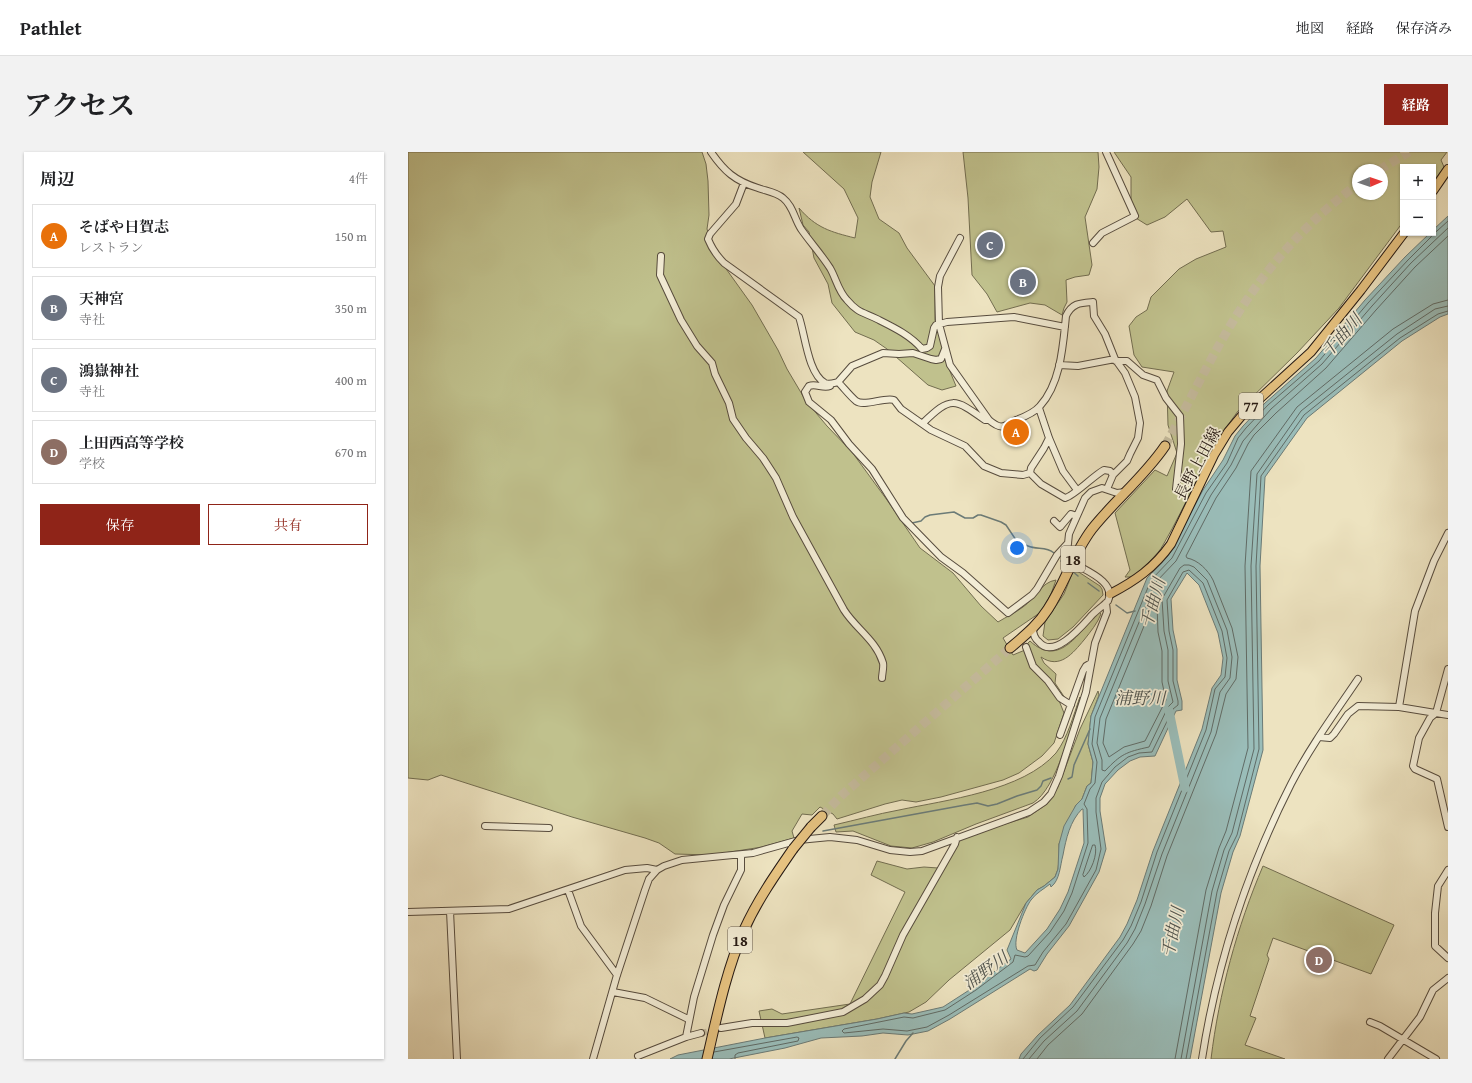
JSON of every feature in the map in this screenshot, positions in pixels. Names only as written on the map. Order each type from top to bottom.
[{"type":"highway","name":"18","points":[[1010,648],[1033,628],[1049,608],[1080,546],[1092,529],[1125,492],[1144,474],[1165,446]]},
{"type":"highway","name":"18","points":[[707,1059],[725,982],[744,930],[766,888],[793,849],[822,816]]},
{"type":"main road","points":[[1436,187],[1448,169]]},
{"type":"main road","name":"長野上田線","points":[[1110,594],[1138,578],[1165,553],[1171,544],[1221,443],[1232,427],[1244,413],[1311,352],[1402,236]]},
{"type":"street","points":[[711,152],[724,170],[733,178],[783,198],[793,209],[800,227],[829,267],[843,296],[854,308],[861,313],[871,316],[904,334],[922,349],[930,346],[934,328],[939,324],[947,322],[1014,317],[1065,327]]},
{"type":"street","points":[[1093,243],[1102,233],[1135,216],[1106,152]]},
{"type":"street","points":[[744,183],[736,204],[710,234],[708,239],[716,256],[724,263],[799,317],[808,357],[812,367],[821,379],[826,384],[835,383],[857,402],[861,403],[892,399],[901,408],[935,432],[965,446],[984,466],[1001,473],[1023,475],[1030,473]]},
{"type":"street","points":[[960,238],[940,276],[938,287],[939,324],[950,365],[989,420],[996,426],[1001,427],[1039,408],[1046,399],[1055,381],[1059,365],[1066,316],[1069,310],[1074,305],[1093,302],[1094,316],[1105,334],[1116,360],[1125,373],[1136,397],[1136,406],[1140,417],[1138,438],[1126,461],[1113,475],[1107,489]]},
{"type":"street","points":[[661,256],[659,270],[663,284],[697,346],[712,363],[715,374],[729,403],[733,419],[746,438],[766,462],[776,478],[793,517],[844,610],[853,623],[859,627],[871,640],[883,664],[882,678]]},
{"type":"street","points":[[945,348],[941,359],[936,360],[913,353],[879,354],[852,366],[835,383],[828,387],[813,385],[806,388],[806,396],[809,402],[831,420],[849,444],[872,469],[903,518],[941,557],[963,573],[1008,613],[1032,595],[1057,555],[1068,543]]},
{"type":"street","points":[[1059,365],[1078,366],[1116,360],[1127,361],[1143,375],[1155,378],[1158,381],[1166,398],[1180,415],[1181,444],[1176,489]]},
{"type":"street","points":[[922,423],[938,408],[949,403],[955,403],[968,407],[985,420],[989,420]]},
{"type":"street","points":[[1039,408],[1049,438],[1063,471],[1077,490]]},
{"type":"street","points":[[1030,473],[1030,468],[1049,438]]},
{"type":"street","points":[[1030,473],[1041,484],[1065,498],[1070,497],[1104,470],[1110,471],[1113,475]]},
{"type":"street","points":[[1071,558],[1067,552],[1069,534],[1085,498],[1091,492],[1102,488],[1117,493],[1125,492]]},
{"type":"street","points":[[1107,489],[1112,494],[1114,504]]},
{"type":"street","points":[[1054,521],[1060,527],[1071,514],[1077,516]]},
{"type":"street","points":[[1399,707],[1415,611],[1434,561],[1448,533]]},
{"type":"street","points":[[1033,628],[1033,632],[1037,640],[1043,646],[1049,647],[1060,645],[1106,603],[1110,597],[1108,587],[1077,565]]},
{"type":"street","points":[[594,1059],[612,992],[644,890],[649,880],[657,870],[664,866],[682,860],[741,855],[764,851],[798,840],[830,837],[845,838],[890,850],[910,852],[931,848],[957,837],[1029,812],[1044,802],[1051,794],[1060,776],[1086,692],[1095,643],[1107,612],[1106,603]]},
{"type":"street","points":[[1022,637],[1037,640]]},
{"type":"street","points":[[1026,647],[1033,666],[1048,681],[1060,698],[1071,705]]},
{"type":"street","points":[[1060,735],[1083,671],[1086,666],[1091,663]]},
{"type":"street","points":[[1448,669],[1436,713],[1430,718],[1419,738],[1413,766],[1416,769],[1437,779],[1448,827]]},
{"type":"street","points":[[1202,1059],[1217,980],[1243,892],[1292,783],[1319,737],[1358,679]]},
{"type":"street","points":[[1319,737],[1330,738],[1348,714],[1358,706],[1399,707],[1448,715]]},
{"type":"street","points":[[485,826],[549,828]]},
{"type":"street","points":[[721,1028],[752,1023],[787,1023],[843,1012],[865,1000],[880,985],[903,935],[955,844],[957,837]]},
{"type":"street","points":[[686,1037],[688,1019],[713,935],[724,906],[741,870],[741,855]]},
{"type":"street","points":[[408,912],[509,909],[625,870],[647,868],[657,870]]},
{"type":"street","points":[[1448,870],[1438,886],[1435,913],[1435,946],[1448,958]]},
{"type":"street","points":[[568,890],[581,926],[618,975]]},
{"type":"street","points":[[450,911],[457,1059]]},
{"type":"street","points":[[1388,1059],[1404,1040],[1420,1017],[1433,990],[1448,978]]},
{"type":"street","points":[[612,992],[645,998],[688,1019]]},
{"type":"street","points":[[1370,1022],[1380,1026],[1436,1059]]},
{"type":"street","points":[[638,1056],[686,1037],[701,1033]]},
{"type":"green space","points":[[408,152],[702,152],[706,164],[708,181],[709,215],[707,229],[714,252],[752,305],[806,401],[852,452],[920,548],[953,573],[981,606],[998,622],[1027,604],[1046,584],[1056,580],[1051,594],[1041,612],[1003,638],[1013,655],[1025,650],[1060,703],[1064,713],[1054,743],[1042,756],[1019,773],[1003,780],[941,797],[916,802],[902,800],[837,819],[833,814],[820,807],[812,815],[802,814],[792,831],[794,838],[762,847],[711,855],[675,854],[659,843],[645,838],[572,817],[441,775],[428,780],[408,778]]},
{"type":"green space","points":[[803,152],[881,152],[872,182],[870,197],[879,219],[899,233],[907,248],[935,286],[935,320],[947,364],[956,386],[942,390],[928,385],[887,349],[874,340],[855,332],[832,303],[828,284],[814,258],[809,232],[803,225],[799,208],[805,215],[818,225],[839,234],[855,238],[858,218],[844,189]]},
{"type":"green space","points":[[963,152],[1098,152],[1099,167],[1097,189],[1085,217],[1092,265],[1089,275],[1066,280],[1067,302],[1062,315],[1045,305],[1030,303],[997,312],[987,294],[972,275],[968,198]]},
{"type":"green space","points":[[1114,152],[1447,152],[1441,160],[1444,167],[1436,178],[1436,164],[1400,164],[1400,226],[1339,308],[1297,353],[1238,411],[1216,443],[1161,549],[1134,577],[1125,577],[1130,570],[1115,513],[1155,470],[1167,476],[1177,453],[1168,425],[1167,391],[1174,372],[1142,367],[1134,355],[1129,326],[1136,317],[1147,310],[1151,297],[1179,269],[1196,259],[1226,247],[1223,231],[1211,232],[1187,199],[1165,217],[1147,225],[1131,215],[1131,177]]},
{"type":"green space","points":[[1074,569],[1100,586],[1103,595],[1073,627],[1058,639],[1048,640],[1043,636],[1045,622],[1064,594]]},
{"type":"green space","points":[[1099,612],[1101,614],[1098,621],[1071,655],[1060,661],[1054,662],[1048,661],[1041,657],[1044,663],[1056,674],[1055,683],[1065,698],[1063,698],[1034,665],[1026,645],[1030,641],[1041,649],[1051,651],[1060,649],[1076,637]]},
{"type":"green space","points":[[1098,691],[1099,695],[1091,716],[1088,744],[1093,762],[1091,783],[1087,786],[1082,799],[1076,805],[1059,844],[1058,869],[1055,877],[1037,890],[1026,903],[1010,930],[949,980],[926,1002],[909,1012],[877,1019],[765,1038],[759,1011],[772,1009],[782,1014],[850,1004],[905,892],[871,875],[877,861],[907,869],[924,867],[938,868],[957,841],[982,831],[1028,817],[1047,804],[1058,787],[1080,729]]},
{"type":"green space","points":[[1080,697],[1068,739],[1056,770],[1042,795],[1033,803],[933,842],[912,848],[891,846],[853,831],[836,832],[834,825],[883,813],[961,798],[1004,785],[1024,777],[1042,766],[1056,753],[1067,733]]},
{"type":"green space","points":[[1263,866],[1394,925],[1371,974],[1273,938],[1267,955],[1269,959],[1250,1016],[1256,1018],[1245,1045],[1285,1059],[1211,1059],[1214,1034],[1230,961],[1237,936]]},
{"type":"water","name":"浦野川","points":[[1448,216],[1448,314],[1440,317],[1402,341],[1307,418],[1265,477],[1260,566],[1263,750],[1240,836],[1233,852],[1221,893],[1190,1059],[1019,1059],[1021,1054],[1038,1035],[1070,1005],[1120,937],[1127,924],[1137,900],[1153,851],[1202,729],[1212,688],[1221,675],[1223,658],[1218,633],[1199,585],[1187,573],[1171,599],[1173,630],[1177,649],[1177,680],[1182,701],[1182,710],[1176,711],[1155,756],[1140,757],[1130,761],[1118,770],[1105,784],[1100,798],[1100,811],[1106,849],[1099,872],[1069,926],[1047,954],[1037,970],[1034,971],[1030,969],[928,1031],[908,1035],[883,1033],[862,1036],[821,1038],[785,1048],[729,1059],[670,1059],[678,1055],[765,1038],[904,1013],[912,1014],[943,1007],[974,987],[1011,959],[1007,950],[1026,903],[1037,890],[1055,877],[1058,869],[1059,844],[1064,826],[1076,805],[1082,799],[1087,786],[1091,783],[1093,762],[1088,744],[1091,716],[1147,578],[1168,556],[1203,490],[1223,460],[1235,436],[1243,426],[1265,403],[1316,358],[1365,300],[1427,236],[1436,236],[1436,227]],"holes":[[[1082,809],[1084,843],[1068,892],[1060,909],[1047,929],[1025,953],[1017,950],[1016,939],[1026,910],[1035,895],[1050,884],[1051,887],[1056,881],[1069,830],[1074,819]]]},
{"type":"waterway","points":[[912,523],[921,521],[930,515],[954,512],[965,518],[973,518],[981,515],[1006,525],[1016,540],[1031,547],[1048,550],[1054,553]]},
{"type":"waterway","points":[[1061,561],[1067,567]]},
{"type":"waterway","points":[[1071,570],[1078,576]]},
{"type":"waterway","points":[[1088,583],[1099,591]]},
{"type":"waterway","points":[[1116,605],[1127,613],[1135,611]]},
{"type":"waterway","name":"千曲川","points":[[1169,711],[1185,788]]},
{"type":"waterway","points":[[1068,779],[1072,777],[1074,765],[1090,729]]},
{"type":"waterway","points":[[823,831],[977,803],[988,806],[997,804],[1037,790],[1043,781],[1051,778]]},
{"type":"waterway","points":[[895,1059],[906,1041],[913,1033]]},
{"type":"tunnel","points":[[1388,165],[1409,152]]},
{"type":"tunnel","points":[[1165,446],[1230,326],[1257,286],[1271,267],[1303,231],[1352,189]]},
{"type":"tunnel","points":[[822,816],[841,796],[1010,648]]},
{"type":"tunnel","points":[[701,1033],[717,1029]]},
{"type":"place","name":"鴻嶽神社","points":[[990,245]]},
{"type":"place","name":"天神宮","points":[[1023,282]]},
{"type":"place","name":"そばや日賀志","points":[[1016,432]]},
{"type":"place","name":"上田西高等学校","points":[[1319,960]]}]
